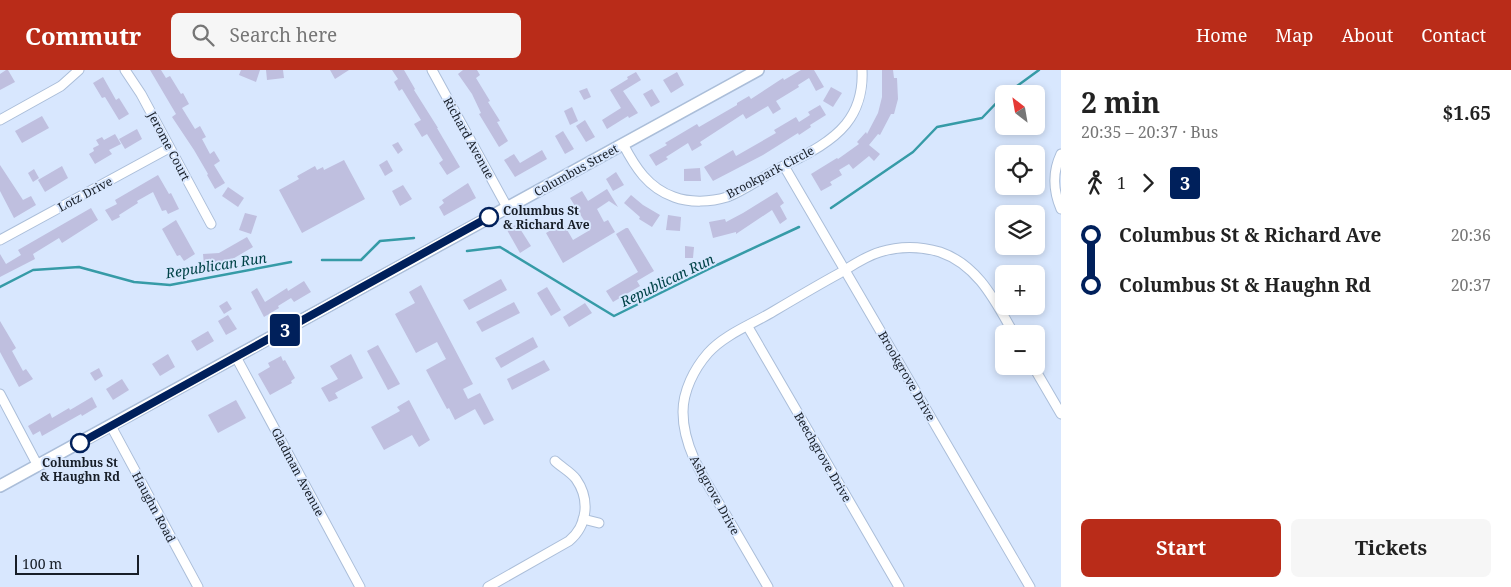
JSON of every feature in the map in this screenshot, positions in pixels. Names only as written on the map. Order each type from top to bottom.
[{"type":"main road","name":"Columbus Street","points":[[0,486],[758,70]]},
{"type":"street","points":[[0,120],[61,86],[79,70]]},
{"type":"street","name":"Jerome Court","points":[[125,70],[141,94],[211,224]]},
{"type":"street","name":"Richard Avenue","points":[[432,70],[507,207]]},
{"type":"street","name":"Brookpark Circle","points":[[623,144],[639,172],[648,182],[668,194],[689,201],[707,201],[726,197],[829,140],[848,122],[862,87],[862,70]]},
{"type":"street","name":"Lotz Drive","points":[[1,237],[170,148]]},
{"type":"street","points":[[1061,154],[1054,177],[1055,194],[1061,210]]},
{"type":"street","name":"Brookgrove Drive","points":[[784,166],[1030,587]]},
{"type":"street","name":"Ashgrove Drive","points":[[768,587],[691,454],[686,440],[683,410],[686,395],[691,379],[699,364],[708,353],[720,342],[845,270],[879,252],[900,247],[925,248],[940,252],[954,259],[979,278],[992,295],[1009,325]]},
{"type":"street","name":"Beechgrove Drive","points":[[748,326],[899,587]]},
{"type":"street","name":"Gladman Avenue","points":[[236,357],[360,587]]},
{"type":"street","points":[[1038,375],[1061,414]]},
{"type":"street","points":[[0,394],[38,466]]},
{"type":"street","name":"Haughn Road","points":[[111,426],[198,587]]},
{"type":"street","points":[[488,587],[569,540],[578,531],[583,520],[585,502],[580,486],[575,477],[555,461]]},
{"type":"street","points":[[583,520],[599,523]]},
{"type":"building","points":[[8,70],[15,82],[0,90],[0,74]]},
{"type":"building","points":[[150,70],[161,70],[166,78],[170,76],[181,94],[183,93],[189,104],[182,108],[195,129],[200,126],[206,137],[202,139],[210,154],[214,151],[220,161],[214,165],[225,183],[215,189],[194,150],[172,117],[176,114]]},
{"type":"building","points":[[241,70],[260,70],[256,82],[239,75]]},
{"type":"building","points":[[266,70],[283,70],[284,78],[267,80]]},
{"type":"building","points":[[330,70],[349,70],[335,79]]},
{"type":"building","points":[[392,70],[404,70],[460,167],[447,175],[439,163],[443,160],[427,134],[422,137],[414,124],[421,120],[402,89],[399,91],[394,82],[398,79]]},
{"type":"building","points":[[463,70],[477,70],[480,75],[476,78],[490,101],[488,102],[500,121],[497,122],[508,141],[499,147],[479,114],[481,113],[472,94],[458,74]]},
{"type":"building","points":[[801,70],[814,70],[824,87],[816,91],[809,78],[798,85],[799,87],[776,101],[781,109],[773,114],[768,106],[746,119],[743,114],[700,142],[702,145],[692,151],[688,143],[656,166],[649,155],[697,124],[699,127],[749,96],[751,99],[783,78],[784,80]]},
{"type":"building","points":[[882,70],[893,70],[894,78],[897,78],[898,99],[894,114],[891,114],[880,135],[878,134],[869,145],[880,154],[874,161],[869,156],[853,169],[849,164],[839,170],[842,175],[830,182],[832,185],[821,191],[811,174],[838,159],[859,144],[857,142],[866,132],[867,134],[878,113],[882,97]]},
{"type":"building","points":[[636,72],[641,80],[623,91],[638,113],[629,118],[628,116],[607,129],[602,120],[621,108],[610,90]]},
{"type":"building","points":[[677,72],[684,85],[671,93],[663,80]]},
{"type":"building","points":[[103,77],[116,100],[119,98],[129,114],[119,120],[105,97],[102,98],[93,83]]},
{"type":"building","points":[[831,87],[842,93],[833,107],[823,101]]},
{"type":"building","points":[[587,88],[591,97],[584,100],[579,91]]},
{"type":"building","points":[[652,89],[660,102],[651,107],[643,94]]},
{"type":"building","points":[[820,105],[826,115],[799,135],[798,133],[763,155],[713,181],[704,167],[733,150],[736,156],[776,133],[774,130],[796,117],[799,122],[810,115],[808,112]]},
{"type":"building","points":[[572,107],[578,121],[570,125],[564,111]]},
{"type":"building","points":[[42,116],[49,128],[22,143],[15,131]]},
{"type":"building","points":[[585,120],[595,137],[586,142],[576,126]]},
{"type":"building","points":[[137,129],[142,139],[125,149],[119,139]]},
{"type":"building","points":[[563,131],[574,149],[565,154],[555,136]]},
{"type":"building","points":[[115,134],[121,144],[109,150],[112,154],[95,164],[89,154],[94,151],[93,148],[99,145],[96,140],[102,137],[104,140]]},
{"type":"building","points":[[398,142],[403,150],[398,154],[392,145]]},
{"type":"building","points":[[542,150],[547,159],[515,177],[504,160],[514,154],[520,163]]},
{"type":"building","points":[[344,160],[365,199],[302,233],[279,190],[299,179],[297,176],[315,166],[317,170],[323,167],[324,170]]},
{"type":"building","points":[[387,160],[393,171],[385,176],[379,165]]},
{"type":"building","points":[[0,165],[23,200],[31,196],[36,205],[14,218],[0,191]]},
{"type":"building","points":[[62,166],[68,178],[45,192],[38,180]]},
{"type":"building","points":[[700,168],[701,181],[684,181],[684,169]]},
{"type":"building","points":[[34,169],[39,178],[33,182],[28,173]]},
{"type":"building","points":[[616,172],[624,185],[613,191],[606,179]]},
{"type":"building","points":[[158,175],[169,194],[171,193],[179,209],[168,214],[166,210],[162,211],[153,192],[137,201],[138,203],[112,221],[105,210],[117,204],[115,200]]},
{"type":"building","points":[[468,183],[476,198],[444,216],[439,207],[444,203],[442,200]]},
{"type":"building","points":[[403,185],[412,199],[400,206],[392,191]]},
{"type":"building","points":[[228,187],[244,198],[238,207],[222,196]]},
{"type":"building","points":[[607,189],[618,207],[609,201],[597,209],[604,222],[608,220],[615,232],[563,263],[546,233],[563,223],[573,240],[590,230],[570,198],[582,191],[588,201]]},
{"type":"building","points":[[777,192],[784,203],[780,206],[787,219],[780,224],[772,210],[736,234],[736,232],[713,238],[709,222],[725,219],[726,222]]},
{"type":"building","points":[[631,195],[660,215],[652,227],[639,219],[640,217],[624,203]]},
{"type":"building","points":[[91,208],[98,220],[62,243],[59,238],[33,254],[35,259],[0,277],[0,254],[6,264],[21,255],[18,250]]},
{"type":"building","points":[[245,213],[257,216],[251,234],[239,230]]},
{"type":"building","points":[[668,215],[681,217],[680,231],[666,230]]},
{"type":"building","points":[[176,220],[195,254],[184,261],[180,255],[177,256],[162,229]]},
{"type":"building","points":[[517,224],[531,246],[520,253],[507,230]]},
{"type":"building","points":[[628,228],[654,271],[637,281],[640,286],[613,302],[606,291],[638,272],[616,234]]},
{"type":"building","points":[[247,237],[253,247],[224,264],[204,265],[203,254],[219,253]]},
{"type":"building","points":[[685,246],[694,247],[693,258],[685,258]]},
{"type":"building","points":[[501,279],[507,290],[469,310],[463,300]]},
{"type":"building","points":[[304,281],[311,292],[294,302],[291,298],[264,317],[251,292],[257,288],[265,302],[287,288],[288,291]]},
{"type":"building","points":[[421,285],[473,384],[463,389],[468,399],[480,393],[494,420],[484,425],[475,409],[455,420],[426,370],[446,359],[437,342],[416,353],[395,314],[415,303],[409,292]]},
{"type":"building","points":[[547,287],[561,310],[551,316],[537,293]]},
{"type":"building","points":[[227,301],[232,309],[224,314],[219,306]]},
{"type":"building","points":[[514,302],[520,313],[482,332],[476,322]]},
{"type":"building","points":[[585,303],[592,313],[569,327],[563,317]]},
{"type":"building","points":[[228,315],[237,329],[226,335],[218,321]]},
{"type":"building","points":[[0,321],[16,348],[12,351],[23,371],[26,369],[33,379],[19,387],[0,352]]},
{"type":"building","points":[[208,331],[214,341],[197,351],[191,341]]},
{"type":"building","points":[[533,337],[538,347],[501,368],[495,358]]},
{"type":"building","points":[[378,345],[400,384],[388,390],[367,351]]},
{"type":"building","points":[[168,354],[175,367],[160,376],[152,364]]},
{"type":"building","points":[[351,354],[363,378],[335,393],[338,398],[329,402],[321,388],[338,379],[330,366]]},
{"type":"building","points":[[281,356],[295,378],[291,381],[292,383],[270,395],[258,374],[270,367],[268,363]]},
{"type":"building","points":[[544,360],[550,370],[512,390],[507,379]]},
{"type":"building","points":[[99,368],[103,376],[95,381],[90,373]]},
{"type":"building","points":[[122,379],[129,390],[113,400],[106,389]]},
{"type":"building","points":[[92,397],[97,407],[42,436],[40,431],[33,435],[28,426],[50,413],[52,418],[69,408],[70,410]]},
{"type":"building","points":[[236,400],[246,418],[218,433],[208,415]]},
{"type":"building","points":[[409,400],[430,440],[419,447],[412,435],[384,450],[371,427],[400,411],[397,407]]},
{"type":"waterway","name":"Republican Run","points":[[1018,85],[1039,70]]},
{"type":"waterway","name":"Republican Run","points":[[831,208],[913,152],[937,127],[982,118],[995,104]]},
{"type":"waterway","name":"Republican Run","points":[[467,251],[500,247],[614,316],[799,227]]},
{"type":"waterway","name":"Republican Run","points":[[322,260],[361,260],[380,241],[414,238]]},
{"type":"waterway","name":"Republican Run","points":[[0,287],[33,270],[79,267],[134,282],[170,285],[291,262]]},
{"type":"bus line","name":"3","points":[[80,443],[489,217]]},
{"type":"place","name":"Columbus St & Richard Ave","points":[[489,217]]},
{"type":"place","name":"Columbus St & Haughn Rd","points":[[80,443]]}]
